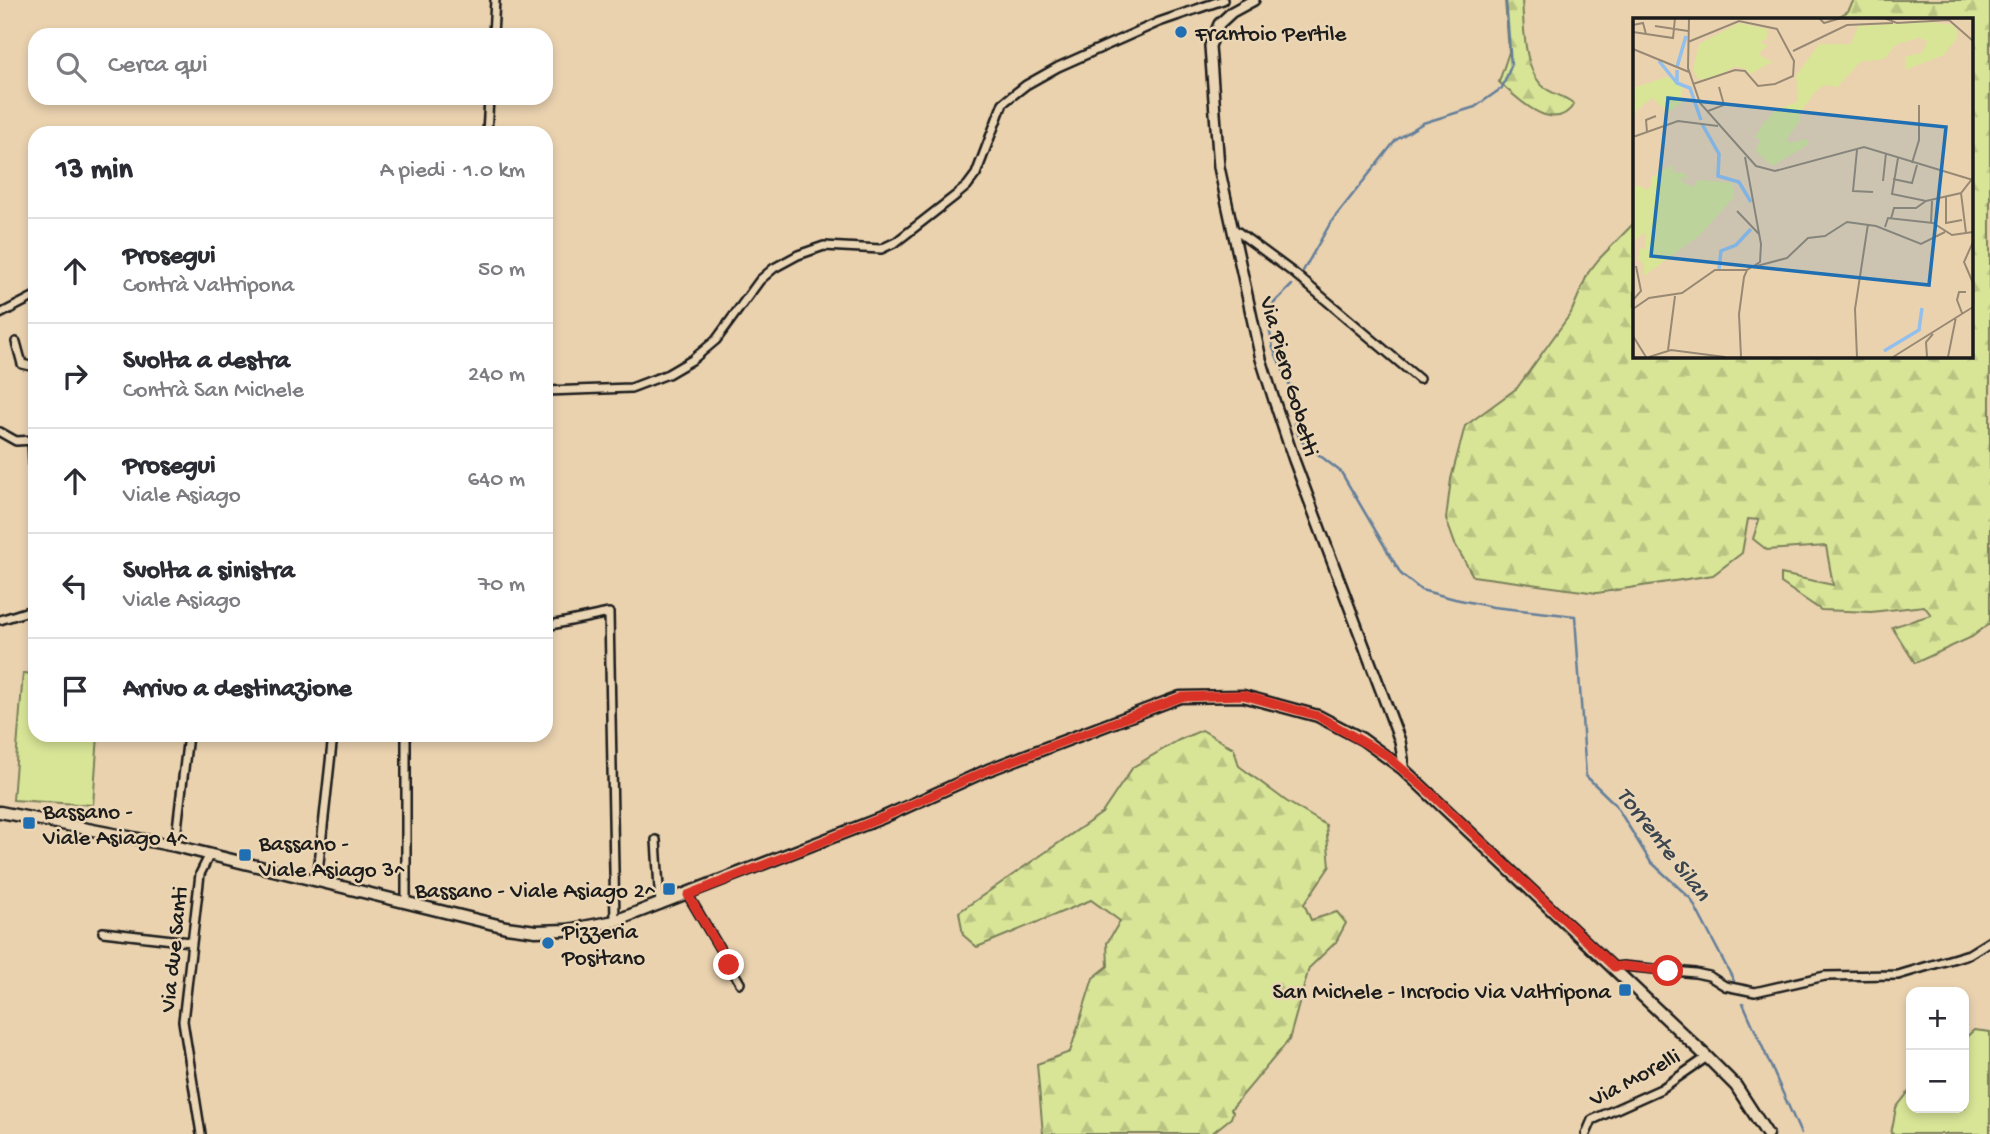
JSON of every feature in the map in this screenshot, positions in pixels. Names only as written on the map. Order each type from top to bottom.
[{"type":"main road","points":[[0,812],[175,846],[506,927],[536,931],[597,926],[688,895],[884,817],[988,770],[1181,697],[1243,695],[1318,716],[1362,739],[1403,768],[1736,1086],[1767,1134]]},
{"type":"street","points":[[493,28],[495,0]]},
{"type":"street","points":[[553,391],[622,389],[668,374],[692,360],[716,340],[760,281],[774,268],[798,255],[824,246],[881,248],[895,243],[967,186],[976,174],[1003,103],[1026,85],[1058,67],[1159,22],[1223,0]]},
{"type":"street","name":"Via Piero Gobetti","points":[[1254,0],[1231,12],[1219,24],[1210,46],[1220,167],[1261,359],[1294,460],[1400,741],[1403,768]]},
{"type":"street","points":[[487,126],[489,105]]},
{"type":"street","points":[[1234,229],[1295,274],[1419,379]]},
{"type":"street","points":[[0,314],[28,300]]},
{"type":"street","points":[[16,342],[22,364],[28,365]]},
{"type":"street","points":[[0,432],[16,441],[28,440]]},
{"type":"street","points":[[0,620],[28,611]]},
{"type":"street","points":[[553,625],[609,613],[615,921]]},
{"type":"street","points":[[175,846],[187,742]]},
{"type":"street","points":[[317,881],[332,742]]},
{"type":"street","points":[[406,742],[406,902]]},
{"type":"street","points":[[656,840],[660,905]]},
{"type":"street","name":"Via due Santi","points":[[201,1134],[183,1021],[190,942],[200,874],[210,854]]},
{"type":"street","points":[[688,895],[740,983]]},
{"type":"street","name":"Via due Santi","points":[[103,932],[190,942]]},
{"type":"street","points":[[1614,967],[1695,973],[1709,976],[1725,986],[1755,992],[1825,976],[1898,975],[1969,954],[1990,941]]},
{"type":"street","name":"Via Morelli","points":[[1586,1134],[1592,1120],[1661,1089],[1707,1057]]},
{"type":"green space","points":[[1505,0],[1522,0],[1524,35],[1532,71],[1545,88],[1574,104],[1566,113],[1546,116],[1526,105],[1499,82],[1509,52]]},
{"type":"green space","points":[[1854,0],[1990,0],[1990,623],[1972,637],[1915,663],[1892,627],[1931,615],[1924,606],[1871,612],[1821,610],[1781,583],[1781,574],[1833,585],[1826,546],[1767,550],[1753,539],[1759,520],[1748,519],[1742,553],[1713,575],[1597,593],[1473,576],[1455,544],[1446,519],[1451,479],[1465,426],[1517,388],[1571,313],[1588,273],[1633,224],[1633,357],[1972,357],[1972,18],[1837,18],[1848,11]]},
{"type":"green space","points":[[23,673],[28,673],[28,742],[98,742],[93,805],[13,800]]},
{"type":"green space","points":[[1202,730],[1234,749],[1239,766],[1286,801],[1326,825],[1330,866],[1304,904],[1311,920],[1337,912],[1346,923],[1336,942],[1309,968],[1289,1040],[1231,1109],[1231,1118],[1211,1134],[1043,1134],[1037,1064],[1070,1052],[1093,978],[1108,966],[1107,943],[1120,921],[1091,900],[977,947],[963,935],[959,912],[1102,813],[1133,767]]},
{"type":"green space","points":[[1974,1030],[1990,1032],[1990,1134],[1891,1134],[1896,1108],[1906,1095],[1906,1113],[1969,1113],[1969,1034]]},
{"type":"waterway","name":"Torrente Silan","points":[[1303,271],[1331,222],[1396,140],[1423,123],[1475,107],[1502,88],[1511,66],[1506,0]]},
{"type":"waterway","name":"Torrente Silan","points":[[1292,285],[1274,303],[1268,322],[1273,348],[1294,395],[1295,425],[1300,440],[1341,472],[1401,574],[1421,590],[1493,607],[1575,616],[1586,776],[1615,804],[1650,861],[1691,899],[1734,981]]},
{"type":"waterway","name":"Torrente Silan","points":[[1743,1003],[1801,1134]]},
{"type":"place","name":"Frantoio Pertile","points":[[1181,32]]},
{"type":"place","name":"Bassano - Viale Asiago 4^","points":[[29,823]]},
{"type":"place","name":"Bassano - Viale Asiago 3^","points":[[245,855]]},
{"type":"place","name":"Bassano - Viale Asiago 2^","points":[[669,889]]},
{"type":"place","name":"Pizzeria Positano","points":[[548,943]]},
{"type":"place","name":"San Michele - Incrocio Via Valtripona","points":[[1625,990]]},
{"type":"route","points":[[729,965],[688,895],[884,817],[988,770],[1181,697],[1243,695],[1318,716],[1362,739],[1403,768],[1614,967],[1668,971]]}]
